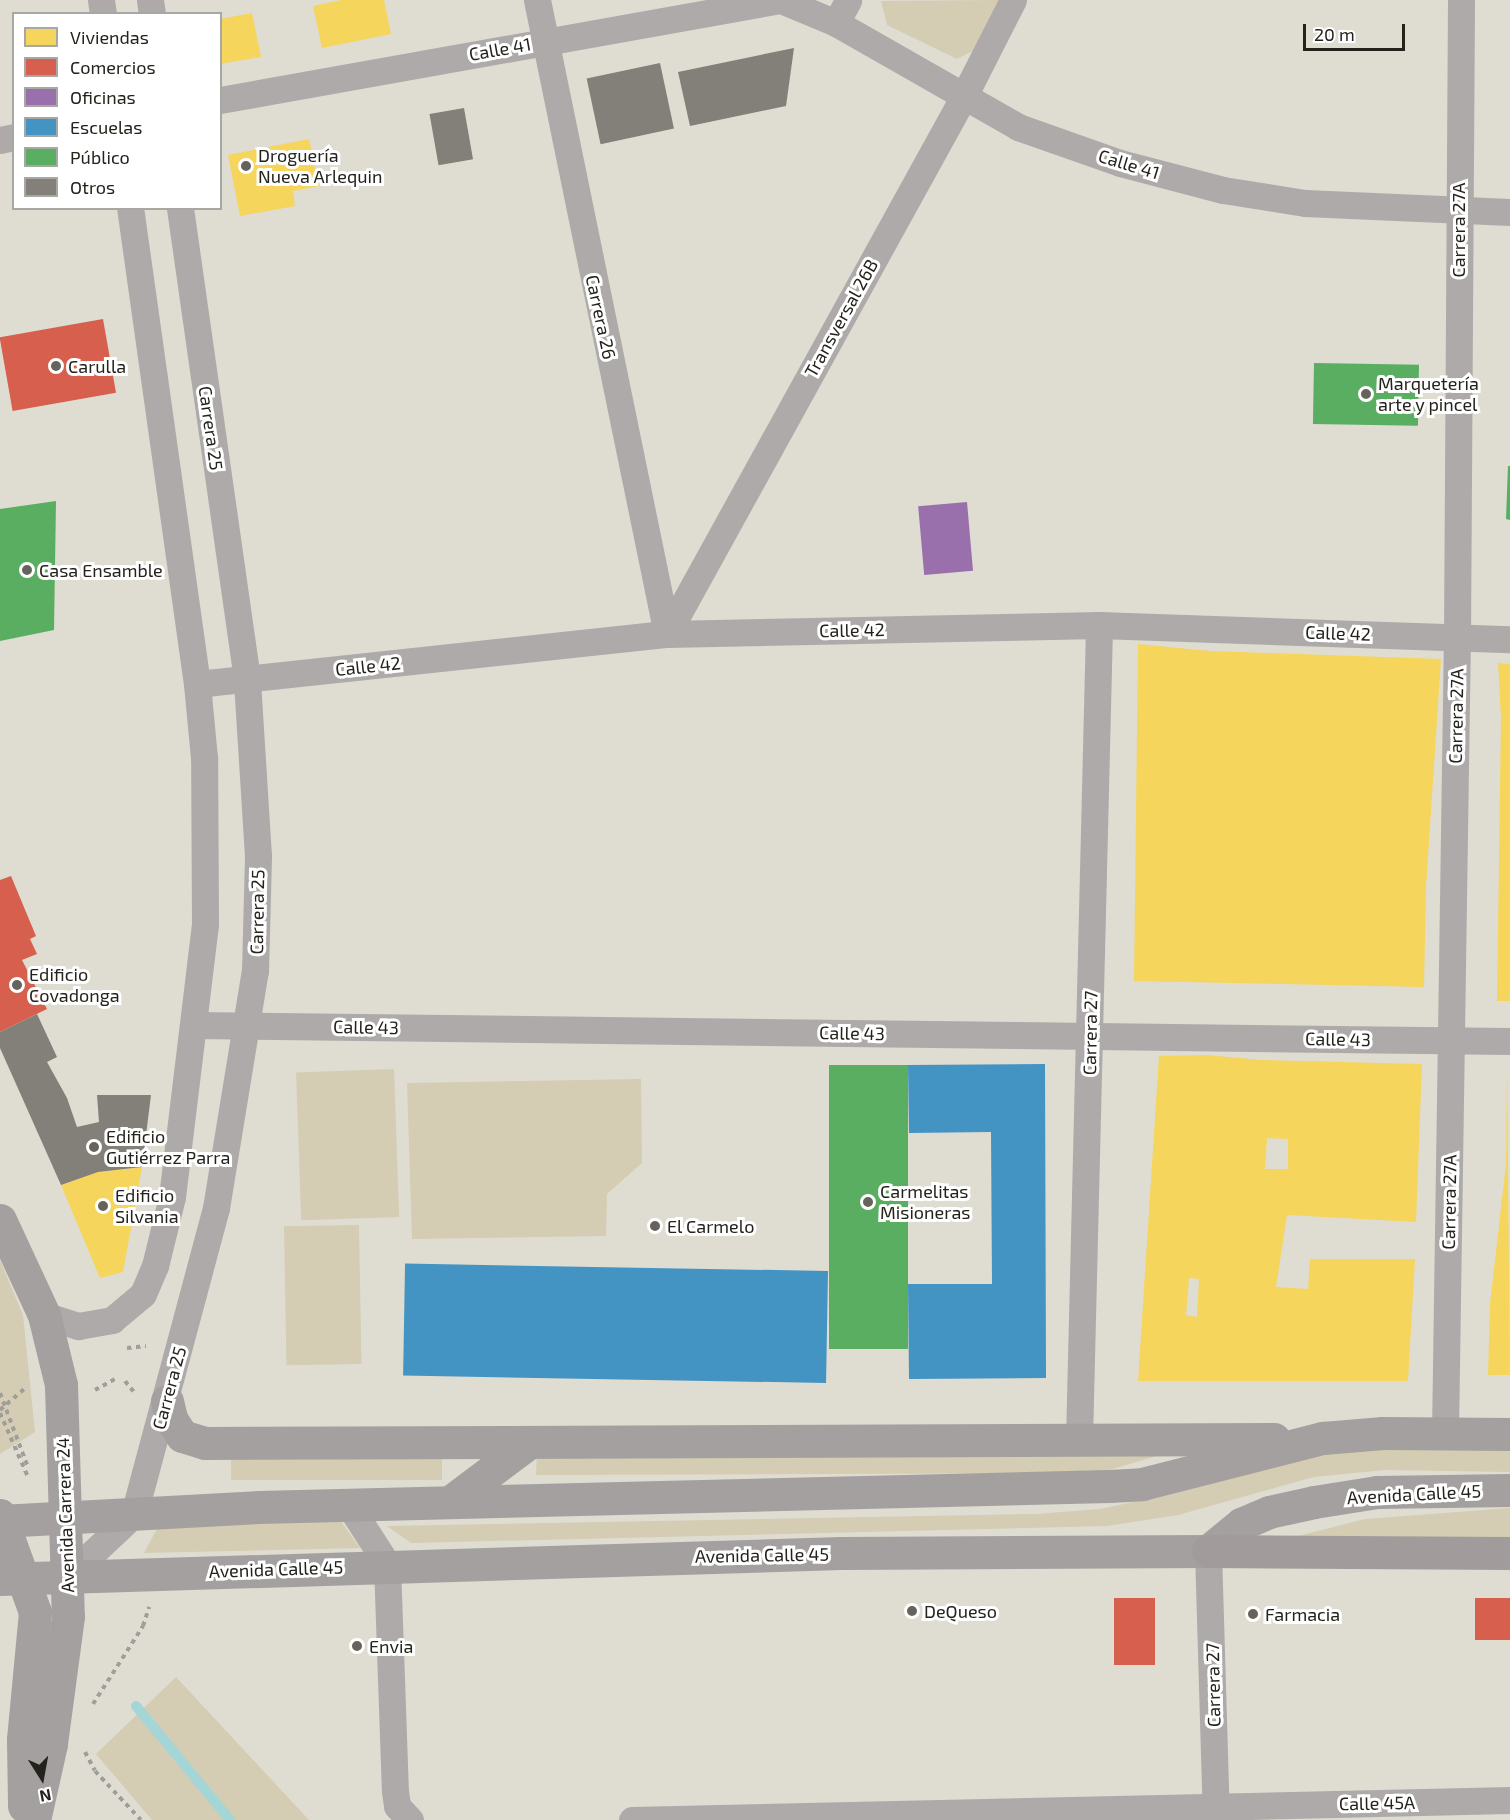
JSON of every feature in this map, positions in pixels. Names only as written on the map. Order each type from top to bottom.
[{"type":"highway","points":[[1208,1551],[1510,1553]]},
{"type":"main road","name":"Avenida Carrera 24","points":[[0,1220],[44,1315],[59,1369],[68,1616],[51,1744],[34,1820]]},
{"type":"main road","points":[[167,1401],[176,1429],[188,1440],[198,1442],[1079,1440],[1323,1438],[1445,1432],[1510,1434]]},
{"type":"main road","points":[[1,1519],[349,1505],[1142,1484],[1323,1438]]},
{"type":"main road","points":[[450,1502],[527,1443]]},
{"type":"main road","name":"Avenida Calle 45","points":[[13,1579],[387,1564],[841,1553],[1208,1551],[1241,1524],[1269,1512],[1314,1502],[1377,1492],[1510,1490]]},
{"type":"main road","name":"Avenida Carrera 24","points":[[1,1519],[13,1579],[36,1631],[23,1739],[24,1820]]},
{"type":"street","name":"Carrera 26","points":[[537,0],[667,633]]},
{"type":"street","name":"Calle 41","points":[[222,100],[781,0],[842,11],[964,96],[1018,127],[1120,163],[1223,190],[1305,203],[1510,212]]},
{"type":"street","name":"Transversal 26B","points":[[667,633],[964,96],[1013,0]]},
{"type":"street","name":"Carrera 27A","points":[[1445,1432],[1457,637],[1461,0]]},
{"type":"street","points":[[44,1315],[64,1324],[95,1325],[123,1314],[142,1294],[155,1266],[172,1197],[194,1025],[208,860],[197,684],[130,210]]},
{"type":"street","name":"Carrera 25","points":[[134,1514],[167,1401],[216,1208],[248,1026],[255,971],[258,856],[247,679],[180,210]]},
{"type":"street","name":"Calle 42","points":[[197,684],[667,633],[1099,625],[1510,639]]},
{"type":"street","name":"Carrera 27","points":[[1079,1440],[1099,625]]},
{"type":"street","name":"Calle 43","points":[[194,1025],[1510,1041]]},
{"type":"street","points":[[349,1505],[387,1564],[395,1791],[398,1806],[408,1818]]},
{"type":"street","points":[[67,1577],[134,1514]]},
{"type":"street","name":"Carrera 27","points":[[1208,1551],[1216,1813]]},
{"type":"street","name":"Calle 45A","points":[[632,1820],[1216,1813],[1510,1800]]},
{"type":"path","points":[[93,1392],[118,1377]]},
{"type":"path","points":[[1,1410],[31,1382]]},
{"type":"path","points":[[0,1393],[1,1410],[33,1485]]},
{"type":"path","points":[[87,1715],[143,1626]]},
{"type":"path","points":[[84,1743],[95,1771],[141,1820]]},
{"type":"shaded area","points":[[999,0],[973,51],[957,59],[887,25],[881,1]]},
{"type":"shaded area","points":[[394,1069],[399,1217],[301,1220],[296,1072]]},
{"type":"shaded area","points":[[641,1079],[642,1163],[607,1194],[606,1236],[412,1239],[407,1083]]},
{"type":"shaded area","points":[[359,1225],[361,1364],[286,1365],[284,1226]]},
{"type":"shaded area","points":[[0,1260],[23,1315],[35,1432],[0,1454]]},
{"type":"shaded area","points":[[1510,1443],[1510,1472],[1385,1470],[1314,1477],[1178,1515],[1107,1526],[411,1543],[387,1526],[1036,1514],[1100,1509],[1171,1494],[1321,1450]]},
{"type":"shaded area","points":[[1177,1450],[1099,1473],[536,1475],[537,1453]]},
{"type":"shaded area","points":[[231,1455],[442,1455],[442,1480],[231,1480]]},
{"type":"shaded area","points":[[1510,1508],[1510,1541],[1294,1537],[1365,1519]]},
{"type":"shaded area","points":[[340,1520],[360,1548],[144,1553],[159,1525]]},
{"type":"shaded area","points":[[176,1677],[309,1820],[152,1820],[96,1754]]},
{"type":"building: Viviendas","points":[[341,0],[384,0],[391,34],[322,48],[313,6]]},
{"type":"building: Viviendas","points":[[252,13],[261,57],[222,64],[222,19]]},
{"type":"building: Viviendas","points":[[309,139],[319,186],[293,191],[295,206],[240,216],[228,155]]},
{"type":"building: Viviendas","points":[[1138,644],[1210,651],[1441,659],[1426,887],[1424,987],[1134,981]]},
{"type":"building: Viviendas","points":[[1498,663],[1510,664],[1510,1001],[1497,1001],[1501,717]]},
{"type":"building: Viviendas","points":[[1206,1055],[1262,1060],[1422,1064],[1416,1222],[1287,1215],[1276,1287],[1308,1289],[1310,1259],[1415,1259],[1408,1381],[1138,1381],[1159,1056]],"holes":[[[1267,1138],[1288,1139],[1288,1169],[1265,1169]],[[1189,1278],[1199,1279],[1197,1317],[1186,1315]]]},
{"type":"building: Viviendas","points":[[1507,1070],[1510,1375],[1488,1375],[1490,1304],[1506,1164]]},
{"type":"building: Viviendas","name":"Edificio Silvania","points":[[142,1167],[123,1272],[100,1278],[61,1185],[98,1172]]},
{"type":"building: Comercios","name":"Carulla","points":[[103,319],[116,393],[13,411],[0,337]]},
{"type":"building: Comercios","name":"Edificio Covadonga","points":[[11,876],[36,936],[30,939],[37,954],[22,960],[47,1009],[0,1032],[0,880]]},
{"type":"building: Comercios","points":[[1114,1598],[1155,1598],[1155,1665],[1114,1665]]},
{"type":"building: Comercios","points":[[1475,1598],[1510,1598],[1510,1640],[1475,1640]]},
{"type":"building: Oficinas","points":[[967,502],[973,571],[924,575],[918,506]]},
{"type":"building: Escuelas","points":[[1045,1064],[1046,1378],[909,1379],[908,1284],[992,1284],[991,1132],[909,1133],[908,1065]]},
{"type":"building: Escuelas","points":[[405,1264],[828,1271],[826,1383],[403,1376]]},
{"type":"building: Público","name":"Marquetería arte y pincel","points":[[1314,363],[1419,365],[1418,426],[1313,424]]},
{"type":"building: Público","points":[[1508,466],[1510,466],[1510,520],[1506,519]]},
{"type":"building: Público","name":"Casa Ensamble","points":[[56,501],[54,630],[0,641],[0,509]]},
{"type":"building: Público","name":"Carmelitas Misioneras","points":[[829,1065],[908,1065],[908,1349],[829,1349]]},
{"type":"building: Otros","points":[[794,48],[786,106],[690,126],[678,72]]},
{"type":"building: Otros","points":[[660,63],[674,129],[601,144],[587,79]]},
{"type":"building: Otros","points":[[464,108],[473,159],[439,165],[430,114]]},
{"type":"building: Otros","name":"Edificio Gutiérrez Parra","points":[[37,1014],[57,1057],[47,1062],[67,1098],[77,1127],[99,1122],[97,1095],[151,1095],[142,1167],[98,1172],[61,1185],[0,1048],[0,1032]]},
{"type":"waterway","points":[[136,1706],[230,1820]]},
{"type":"place","name":"Droguería Nueva Arlequin","points":[[246,166]]},
{"type":"place","name":"Carulla","points":[[56,366]]},
{"type":"place","name":"Marquetería arte y pincel","points":[[1366,394]]},
{"type":"place","name":"Casa Ensamble","points":[[27,570]]},
{"type":"place","name":"Edificio Covadonga","points":[[17,985]]},
{"type":"place","name":"Edificio Gutiérrez Parra","points":[[94,1147]]},
{"type":"place","name":"Carmelitas Misioneras","points":[[868,1202]]},
{"type":"place","name":"Edificio Silvania","points":[[103,1206]]},
{"type":"place","name":"El Carmelo","points":[[655,1226]]},
{"type":"place","name":"DeQueso","points":[[912,1611]]},
{"type":"place","name":"Farmacia","points":[[1253,1614]]},
{"type":"place","name":"Envia","points":[[357,1646]]}]
